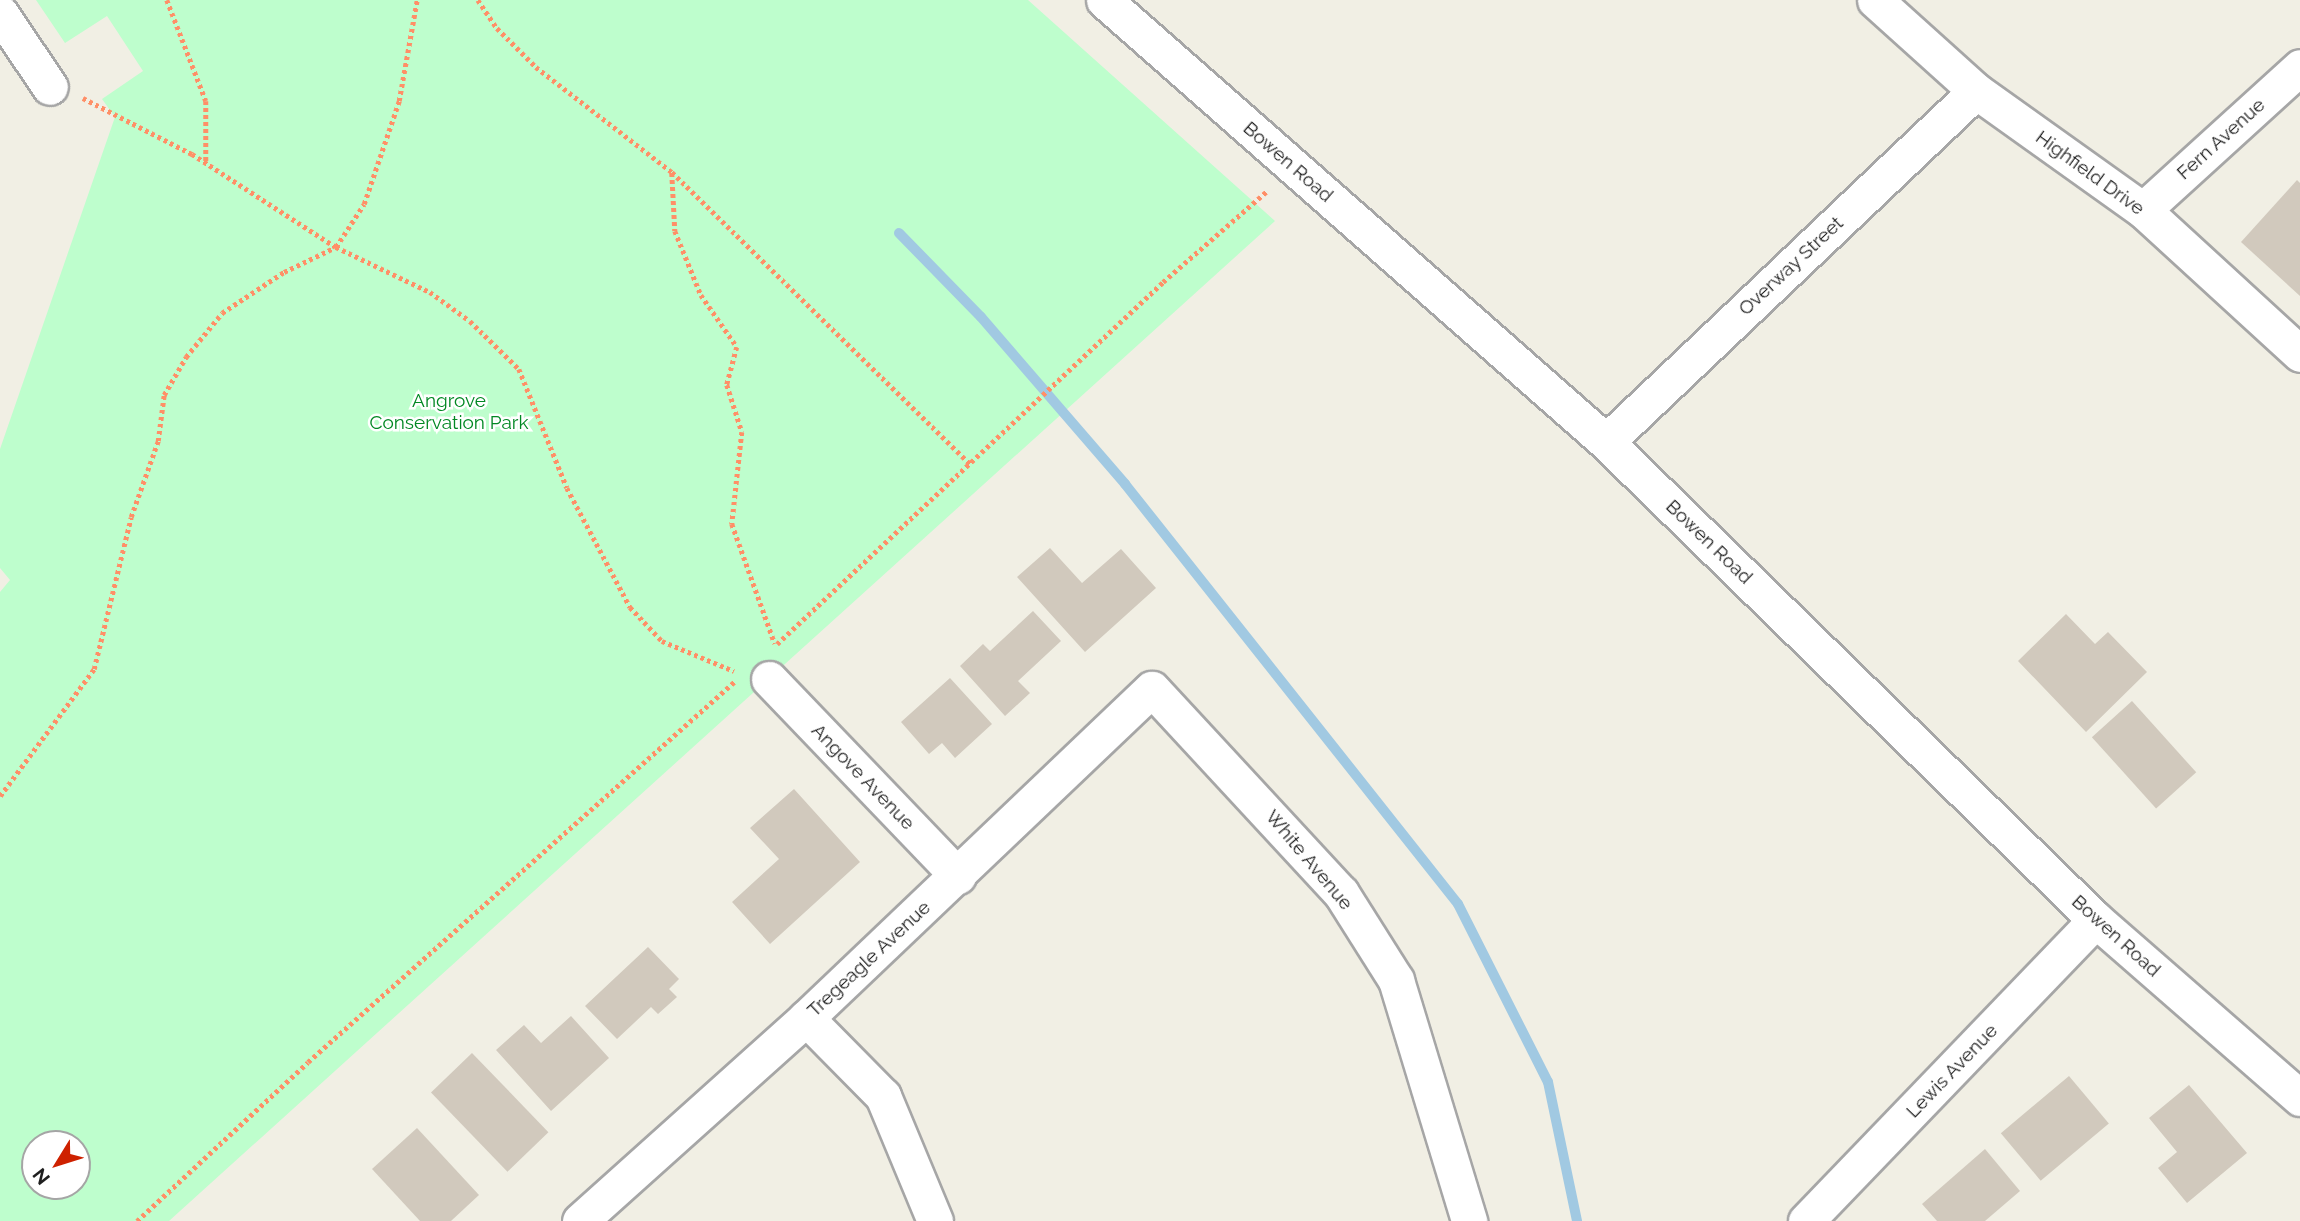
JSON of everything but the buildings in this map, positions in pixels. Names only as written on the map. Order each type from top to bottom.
[{"type":"street","name":"Bowen Road","points":[[1104,0],[1606,442],[2096,920],[2300,1098]]},
{"type":"street","name":"Highfield Drive","points":[[1875,0],[1976,91],[2143,210],[2300,354]]},
{"type":"street","points":[[0,13],[50,87]]},
{"type":"street","name":"Fern Avenue","points":[[2143,210],[2300,67]]},
{"type":"street","name":"Overway Street","points":[[1606,442],[1976,91]]},
{"type":"street","name":"Angove Avenue","points":[[763,666],[958,876]]},
{"type":"street","name":"Tregeagle Avenue","points":[[580,1221],[806,1018],[1152,689]]},
{"type":"street","name":"White Avenue","points":[[1152,689],[1341,893],[1396,981],[1469,1221]]},
{"type":"street","name":"Lewis Avenue","points":[[1806,1221],[2096,920]]},
{"type":"street","points":[[806,1018],[883,1096],[935,1221]]},
{"type":"path","points":[[167,0],[205,101],[206,164]]},
{"type":"path","points":[[0,796],[94,669],[131,517],[158,441],[164,395],[186,357],[222,313],[284,272],[336,247],[364,204],[399,101],[417,0]]},
{"type":"path","points":[[478,0],[497,28],[536,67],[672,172],[971,465]]},
{"type":"path","points":[[50,87],[86,99],[206,164],[336,247],[430,292],[470,321],[519,369],[567,488],[630,607],[662,641],[722,668],[763,666]]},
{"type":"path","points":[[138,1221],[318,1053],[763,666],[1064,376],[1294,167]]},
{"type":"path","points":[[672,172],[675,231],[702,295],[737,347],[727,385],[742,432],[732,524],[763,666]]},
{"type":"green space","name":"Angrove Conservation Park","points":[[36,0],[1028,0],[1275,221],[169,1221],[0,1221],[0,592],[10,580],[0,568],[0,449],[115,117],[102,99],[143,71],[107,16],[65,43]]},
{"type":"waterway","points":[[899,233],[981,317],[1125,484],[1458,904],[1548,1082],[1577,1221]]}]
